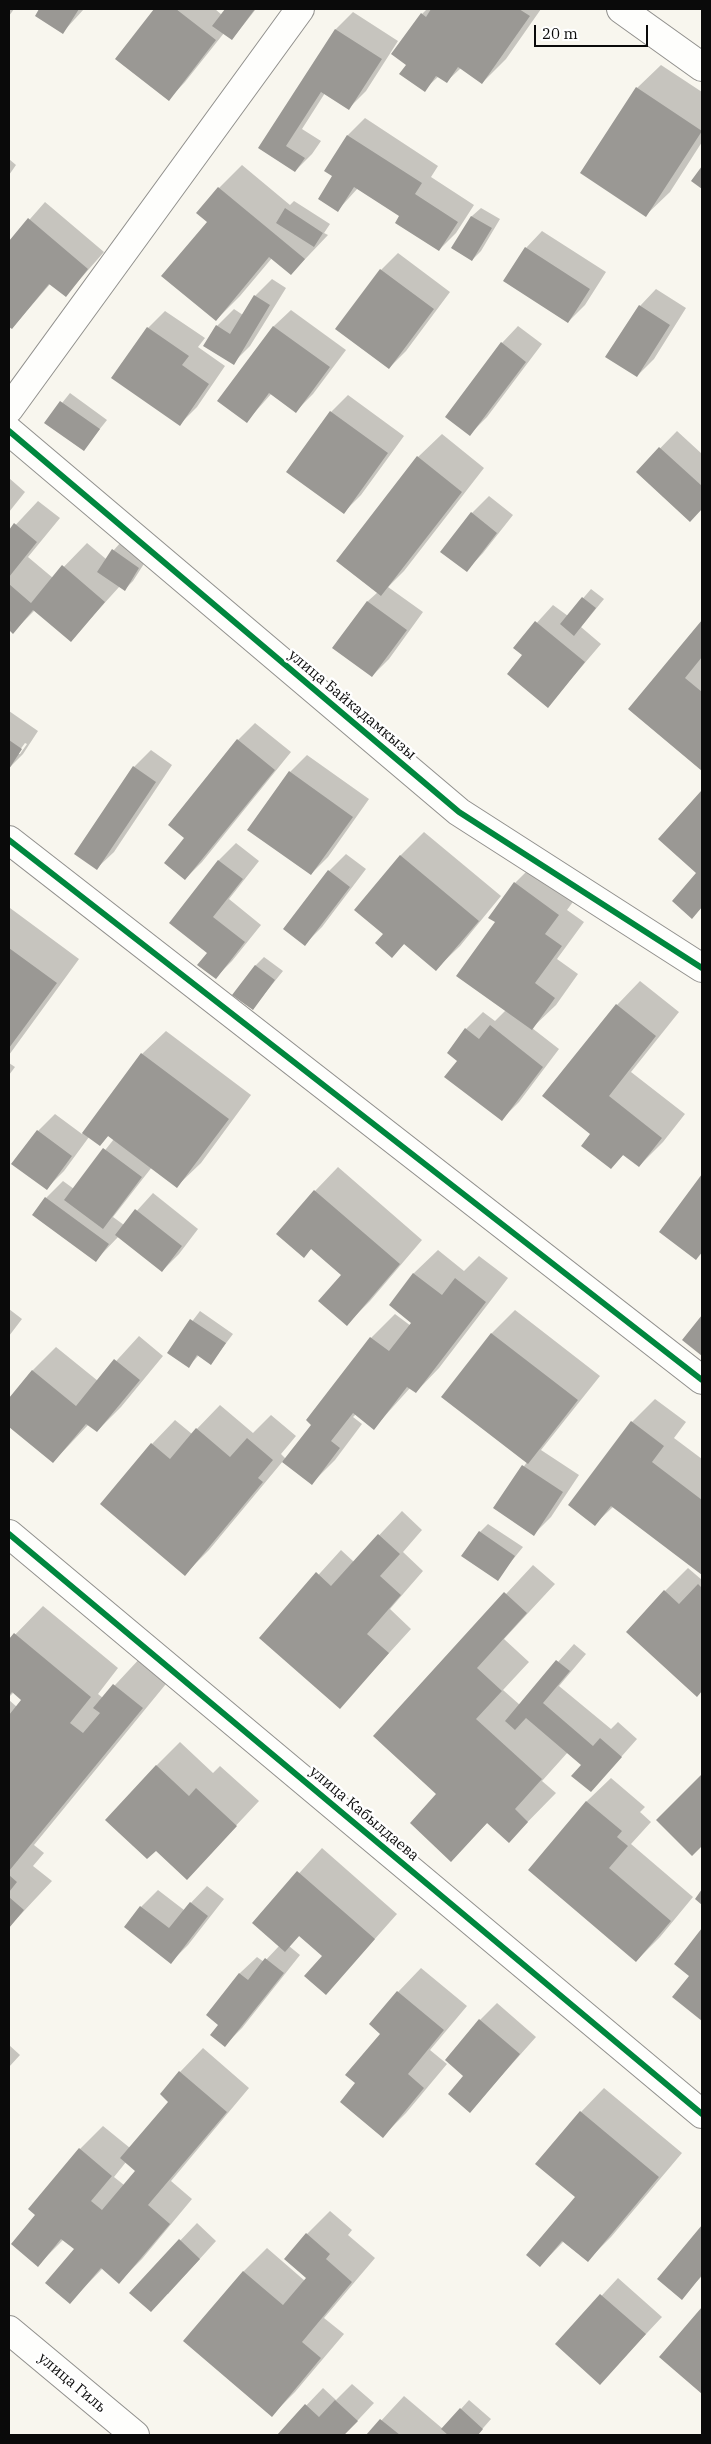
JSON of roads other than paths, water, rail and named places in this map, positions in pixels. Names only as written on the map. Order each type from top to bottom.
[{"type":"street","points":[[9,409],[300,9]]},
{"type":"street","points":[[621,9],[702,67]]},
{"type":"street","name":"улица Байкадамкызы","points":[[9,431],[459,812],[702,968]]},
{"type":"street","points":[[9,840],[702,1380]]},
{"type":"street","name":"улица Кабылдаева","points":[[9,1534],[702,2114]]},
{"type":"street","name":"улица Гиль","points":[[9,2330],[135,2435]]}]
